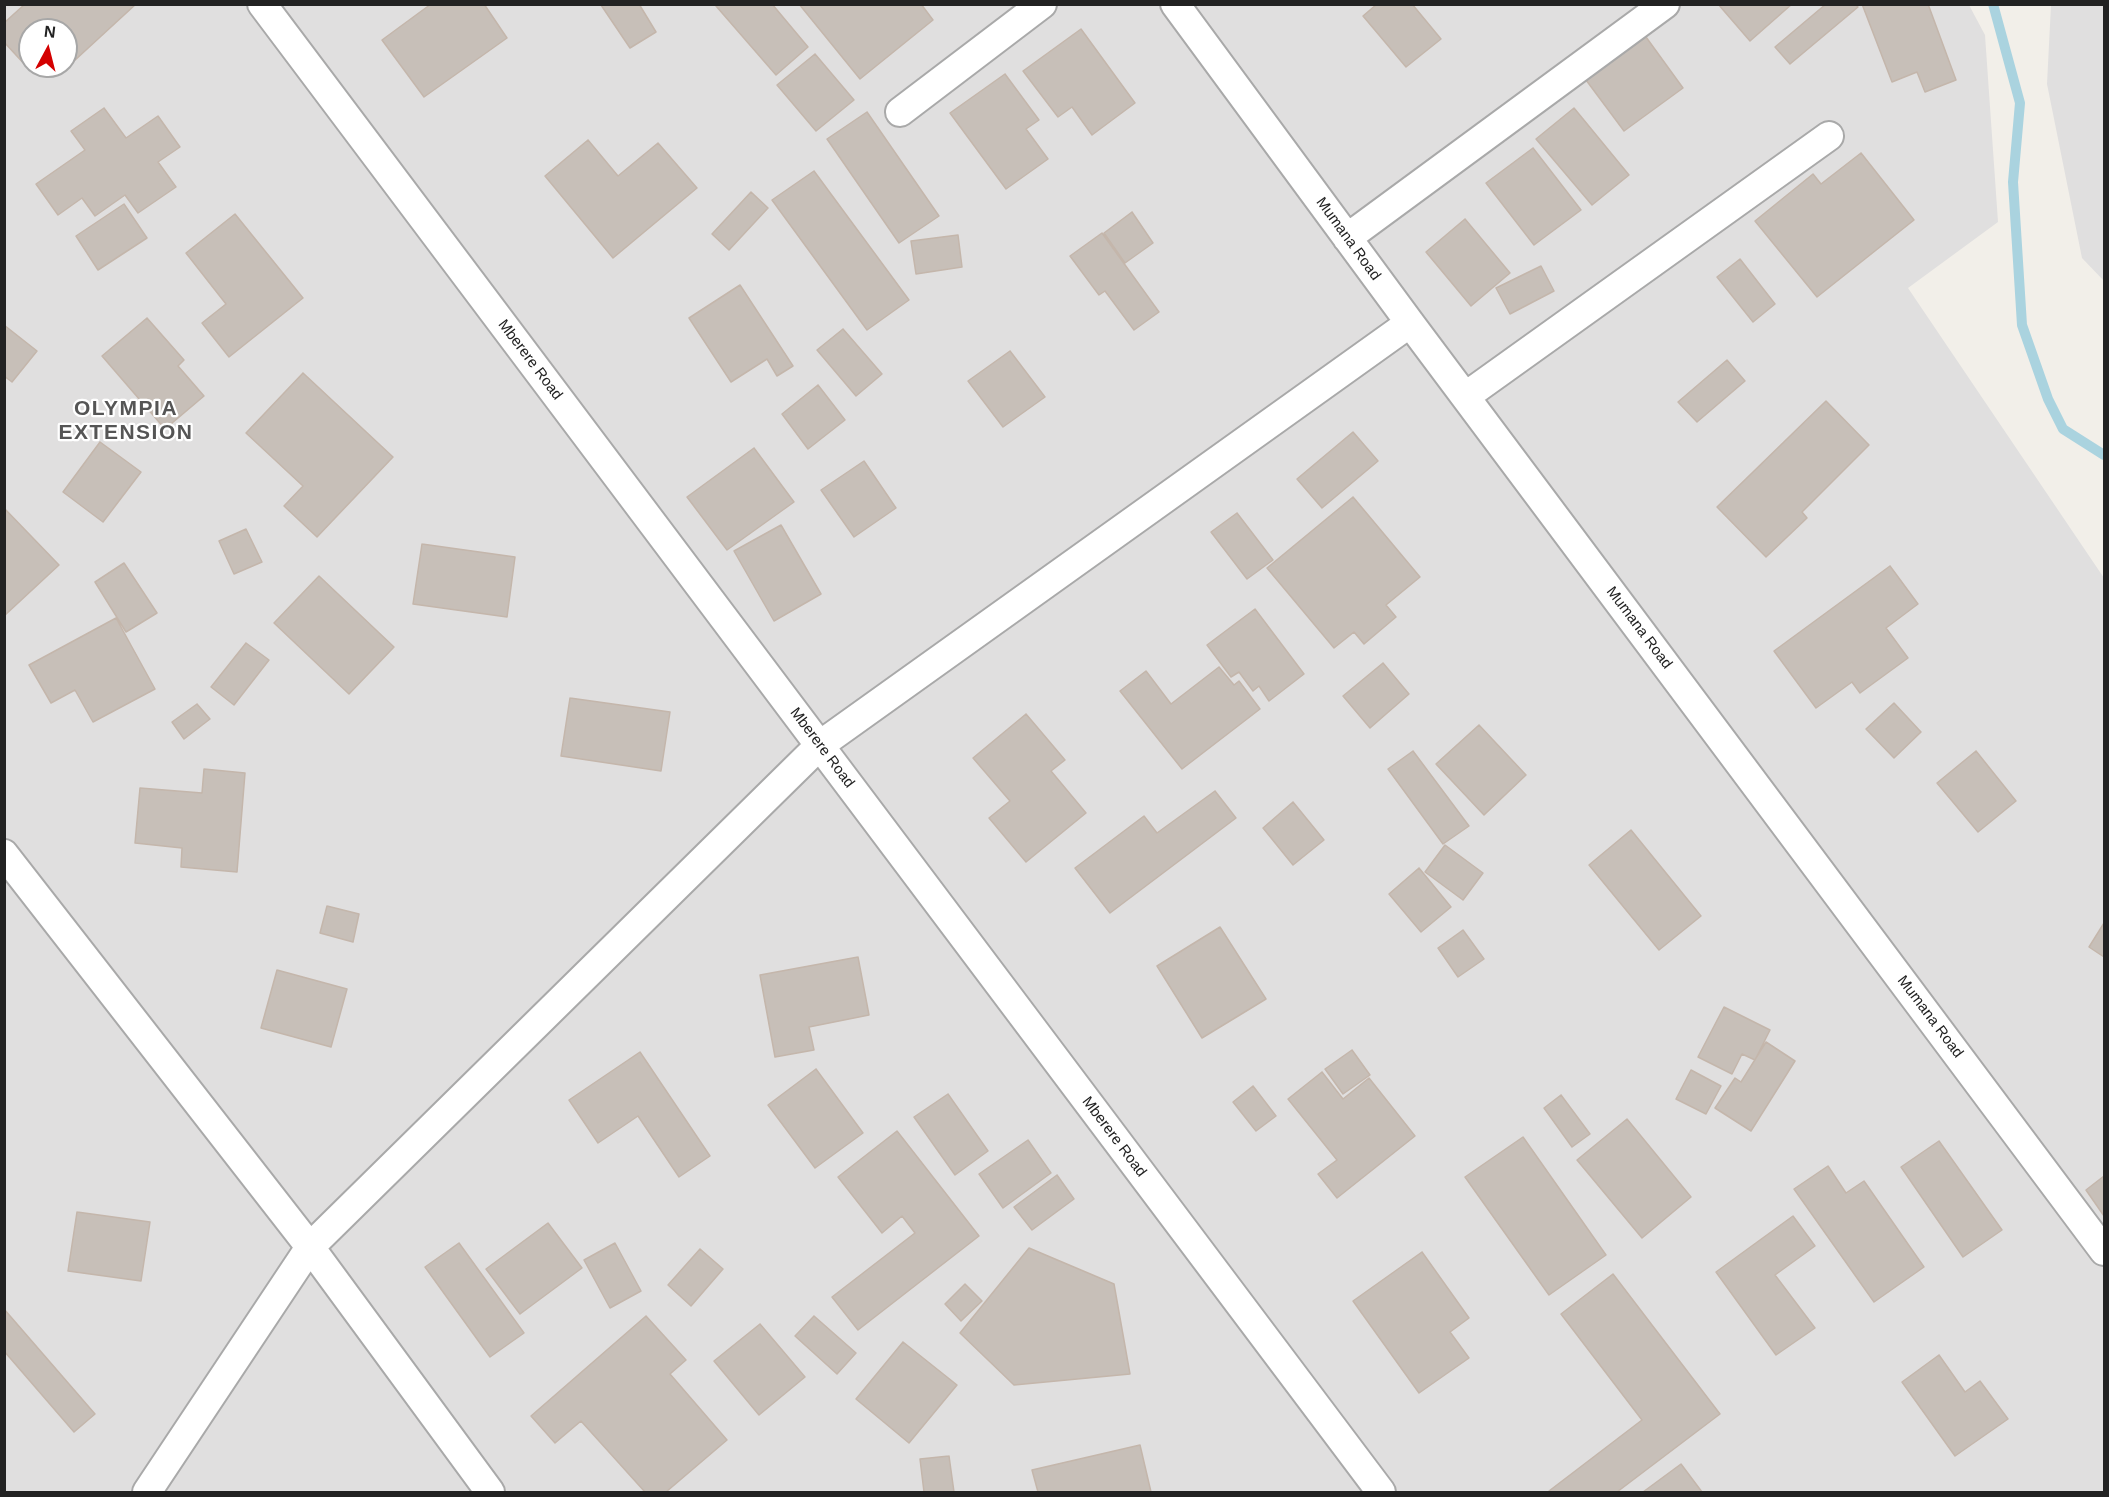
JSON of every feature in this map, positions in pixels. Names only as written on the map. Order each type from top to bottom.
[{"type":"street","name":"Mberere Road","points":[[262,4],[1381,1492]]},
{"type":"street","points":[[900,112],[1042,4]]},
{"type":"street","name":"Mumana Road","points":[[1175,4],[1347,238],[2104,1251]]},
{"type":"street","points":[[1347,238],[1665,4]]},
{"type":"street","points":[[1466,396],[1828,136]]},
{"type":"street","points":[[147,1492],[310,1247],[820,745],[1410,322]]},
{"type":"street","points":[[4,854],[310,1247],[490,1492]]},
{"type":"shaded area","points":[[5,5],[1969,5],[1985,35],[1998,222],[1908,288],[2104,578],[2104,1492],[5,1492]]},
{"type":"shaded area","points":[[2051,5],[2104,5],[2104,281],[2082,258],[2047,84]]},
{"type":"building","points":[[25,4],[136,4],[78,57],[78,18],[18,18],[18,57],[4,42],[4,23]]},
{"type":"building","points":[[431,4],[484,4],[507,38],[424,97],[382,40]]},
{"type":"building","points":[[639,4],[656,32],[630,48],[601,5]]},
{"type":"building","points":[[718,4],[772,4],[808,47],[776,75],[716,6]]},
{"type":"building","points":[[799,4],[921,4],[933,20],[860,79]]},
{"type":"building","points":[[1377,4],[1412,4],[1441,39],[1406,67],[1363,16]]},
{"type":"building","points":[[1718,4],[1792,4],[1750,41]]},
{"type":"building","points":[[1826,4],[1855,4],[1858,7],[1790,64],[1775,47]]},
{"type":"building","points":[[1862,4],[1928,4],[1956,80],[1925,92],[1917,72],[1892,82]]},
{"type":"building","points":[[1081,29],[1135,103],[1092,135],[1072,107],[1058,117],[1023,71]]},
{"type":"building","points":[[1646,37],[1683,88],[1624,131],[1586,80]]},
{"type":"building","points":[[815,54],[854,100],[816,131],[777,85]]},
{"type":"building","points":[[1005,74],[1039,120],[1026,129],[1048,159],[1006,189],[950,113]]},
{"type":"building","points":[[104,108],[126,138],[158,116],[180,147],[158,162],[176,187],[138,213],[125,195],[95,216],[82,198],[58,215],[36,184],[85,150],[71,131]]},
{"type":"building","points":[[1574,108],[1629,175],[1592,205],[1536,139]]},
{"type":"building","points":[[867,112],[939,216],[899,243],[827,139]]},
{"type":"building","points":[[588,140],[618,176],[658,143],[697,188],[613,258],[545,176]]},
{"type":"building","points":[[1533,148],[1581,210],[1534,245],[1486,183]]},
{"type":"building","points":[[1861,153],[1914,220],[1817,297],[1755,221],[1813,174],[1821,184]]},
{"type":"building","points":[[814,171],[909,300],[867,330],[772,200]]},
{"type":"building","points":[[751,192],[768,208],[729,250],[712,234]]},
{"type":"building","points":[[124,204],[147,238],[98,270],[76,236]]},
{"type":"building","points":[[1132,212],[1153,243],[1125,263],[1104,233]]},
{"type":"building","points":[[235,214],[303,298],[229,357],[202,323],[226,304],[186,253]]},
{"type":"building","points":[[1465,219],[1510,273],[1471,306],[1426,252]]},
{"type":"building","points":[[1102,233],[1159,312],[1134,330],[1105,291],[1099,295],[1070,256]]},
{"type":"building","points":[[958,235],[962,267],[916,274],[911,241]]},
{"type":"building","points":[[1740,259],[1775,304],[1753,322],[1717,277]]},
{"type":"building","points":[[1541,266],[1554,291],[1510,314],[1496,288]]},
{"type":"building","points":[[740,285],[793,366],[777,376],[767,359],[731,382],[689,318]]},
{"type":"building","points":[[147,318],[184,360],[178,366],[204,396],[165,429],[102,356]]},
{"type":"building","points":[[4,325],[37,351],[12,382],[4,376]]},
{"type":"building","points":[[843,329],[882,374],[856,396],[817,350]]},
{"type":"building","points":[[1010,351],[1045,397],[1003,427],[968,381]]},
{"type":"building","points":[[1727,360],[1745,381],[1697,422],[1678,402]]},
{"type":"building","points":[[303,373],[393,457],[317,537],[284,506],[303,486],[246,433]]},
{"type":"building","points":[[818,385],[845,420],[808,449],[782,414]]},
{"type":"building","points":[[1826,401],[1869,445],[1802,512],[1807,518],[1766,557],[1717,507]]},
{"type":"building","points":[[1353,432],[1378,461],[1322,508],[1297,479]]},
{"type":"building","points":[[100,442],[141,472],[103,522],[63,492]]},
{"type":"building","points":[[754,448],[794,502],[727,550],[687,497]]},
{"type":"building","points":[[864,461],[896,508],[854,537],[821,490]]},
{"type":"building","points":[[1353,497],[1420,577],[1386,605],[1396,617],[1364,644],[1354,632],[1334,648],[1267,568]]},
{"type":"building","points":[[4,508],[59,565],[4,616]]},
{"type":"building","points":[[1237,513],[1273,560],[1247,579],[1211,532]]},
{"type":"building","points":[[781,525],[821,594],[774,621],[734,551]]},
{"type":"building","points":[[246,529],[262,562],[234,574],[219,541]]},
{"type":"building","points":[[422,544],[515,557],[507,617],[413,604]]},
{"type":"building","points":[[124,563],[157,613],[126,632],[95,582]]},
{"type":"building","points":[[1890,566],[1918,604],[1886,628],[1908,658],[1860,693],[1852,682],[1816,708],[1774,651]]},
{"type":"building","points":[[319,576],[394,647],[349,694],[274,623]]},
{"type":"building","points":[[1255,609],[1304,674],[1269,701],[1259,686],[1253,691],[1239,672],[1231,677],[1207,645]]},
{"type":"building","points":[[116,618],[155,689],[93,722],[75,690],[51,703],[29,665]]},
{"type":"building","points":[[246,643],[269,660],[234,705],[211,687]]},
{"type":"building","points":[[1383,663],[1409,694],[1370,728],[1343,696]]},
{"type":"building","points":[[1219,667],[1234,685],[1239,681],[1260,709],[1182,769],[1120,691],[1146,671],[1171,704]]},
{"type":"building","points":[[570,698],[670,712],[661,771],[561,756]]},
{"type":"building","points":[[1894,703],[1921,732],[1894,758],[1866,729]]},
{"type":"building","points":[[197,704],[210,719],[184,739],[172,722]]},
{"type":"building","points":[[1026,714],[1065,760],[1051,771],[1086,813],[1026,862],[989,818],[1010,801],[973,758]]},
{"type":"building","points":[[1479,725],[1526,775],[1484,815],[1436,764]]},
{"type":"building","points":[[1413,751],[1469,826],[1443,844],[1388,769]]},
{"type":"building","points":[[1976,751],[2016,801],[1978,832],[1937,783]]},
{"type":"building","points":[[204,769],[245,773],[237,872],[181,867],[182,848],[135,843],[140,788],[202,793]]},
{"type":"building","points":[[1215,791],[1236,818],[1110,913],[1075,868],[1144,816],[1157,833]]},
{"type":"building","points":[[1293,802],[1324,840],[1293,865],[1263,828]]},
{"type":"building","points":[[1631,830],[1701,916],[1659,950],[1589,865]]},
{"type":"building","points":[[1445,845],[1483,873],[1463,900],[1425,872]]},
{"type":"building","points":[[1419,868],[1451,907],[1421,932],[1389,894]]},
{"type":"building","points":[[327,906],[359,914],[353,942],[320,933]]},
{"type":"building","points":[[2104,923],[2104,957],[2089,947]]},
{"type":"building","points":[[1220,927],[1266,999],[1202,1038],[1157,966]]},
{"type":"building","points":[[1463,930],[1484,959],[1458,977],[1438,948]]},
{"type":"building","points":[[858,957],[869,1015],[809,1027],[814,1050],[775,1057],[760,975]]},
{"type":"building","points":[[277,970],[347,989],[331,1047],[261,1028]]},
{"type":"building","points":[[1724,1007],[1770,1030],[1755,1060],[1742,1054],[1732,1074],[1698,1057]]},
{"type":"building","points":[[1766,1042],[1795,1061],[1751,1131],[1715,1108],[1735,1078],[1741,1082]]},
{"type":"building","points":[[1352,1050],[1370,1075],[1343,1094],[1325,1069]]},
{"type":"building","points":[[640,1052],[710,1156],[679,1177],[638,1116],[598,1143],[569,1100]]},
{"type":"building","points":[[816,1069],[863,1133],[815,1168],[768,1105]]},
{"type":"building","points":[[1691,1070],[1721,1086],[1706,1114],[1676,1099]]},
{"type":"building","points":[[1322,1072],[1343,1099],[1369,1078],[1415,1136],[1337,1198],[1318,1174],[1337,1160],[1288,1099]]},
{"type":"building","points":[[1253,1086],[1276,1116],[1256,1131],[1233,1102]]},
{"type":"building","points":[[948,1094],[988,1151],[955,1175],[914,1117]]},
{"type":"building","points":[[1561,1095],[1590,1134],[1572,1147],[1544,1108]]},
{"type":"building","points":[[1627,1119],[1691,1197],[1642,1238],[1577,1160]]},
{"type":"building","points":[[897,1131],[979,1236],[858,1330],[832,1297],[915,1233],[902,1216],[882,1233],[838,1177]]},
{"type":"building","points":[[1523,1137],[1606,1255],[1549,1295],[1465,1177]]},
{"type":"building","points":[[1028,1140],[1051,1173],[1003,1208],[979,1174]]},
{"type":"building","points":[[1939,1141],[2002,1230],[1963,1257],[1901,1167]]},
{"type":"building","points":[[1828,1166],[1846,1193],[1864,1181],[1924,1267],[1874,1302],[1794,1189]]},
{"type":"building","points":[[1057,1175],[1074,1199],[1032,1230],[1014,1207]]},
{"type":"building","points":[[2104,1176],[2104,1216],[2086,1190]]},
{"type":"building","points":[[77,1212],[150,1222],[141,1281],[68,1271]]},
{"type":"building","points":[[1793,1216],[1815,1246],[1775,1275],[1815,1328],[1776,1355],[1716,1272]]},
{"type":"building","points":[[548,1223],[582,1268],[520,1314],[486,1269]]},
{"type":"building","points":[[459,1243],[524,1333],[490,1357],[425,1267]]},
{"type":"building","points":[[615,1243],[641,1291],[610,1308],[584,1260]]},
{"type":"building","points":[[1029,1248],[1114,1284],[1130,1374],[1014,1385],[960,1333]]},
{"type":"building","points":[[700,1249],[723,1269],[691,1306],[668,1285]]},
{"type":"building","points":[[1422,1252],[1469,1318],[1450,1332],[1469,1358],[1419,1393],[1353,1301]]},
{"type":"building","points":[[1613,1274],[1720,1414],[1617,1492],[1550,1492],[1642,1420],[1561,1314]]},
{"type":"building","points":[[965,1284],[982,1301],[961,1321],[945,1304]]},
{"type":"building","points":[[4,1309],[95,1414],[74,1432],[4,1351]]},
{"type":"building","points":[[646,1316],[686,1360],[670,1374],[727,1440],[666,1492],[645,1492],[581,1421],[555,1443],[531,1416]]},
{"type":"building","points":[[814,1316],[856,1353],[837,1374],[795,1336]]},
{"type":"building","points":[[760,1324],[805,1377],[759,1415],[714,1361]]},
{"type":"building","points":[[903,1342],[957,1385],[909,1443],[856,1399]]},
{"type":"building","points":[[1939,1355],[1965,1392],[1980,1381],[2008,1419],[1955,1456],[1902,1382]]},
{"type":"building","points":[[1140,1445],[1151,1492],[1038,1492],[1032,1470]]},
{"type":"building","points":[[949,1456],[954,1492],[924,1492],[920,1459]]},
{"type":"building","points":[[1681,1464],[1702,1492],[1643,1492]]},
{"type":"waterway","points":[[1993,4],[2020,103],[2013,182],[2022,325],[2048,399],[2063,429],[2104,455]]},
{"type":"district","name":"OLYMPIA EXTENSION","points":[[126,421]]}]
